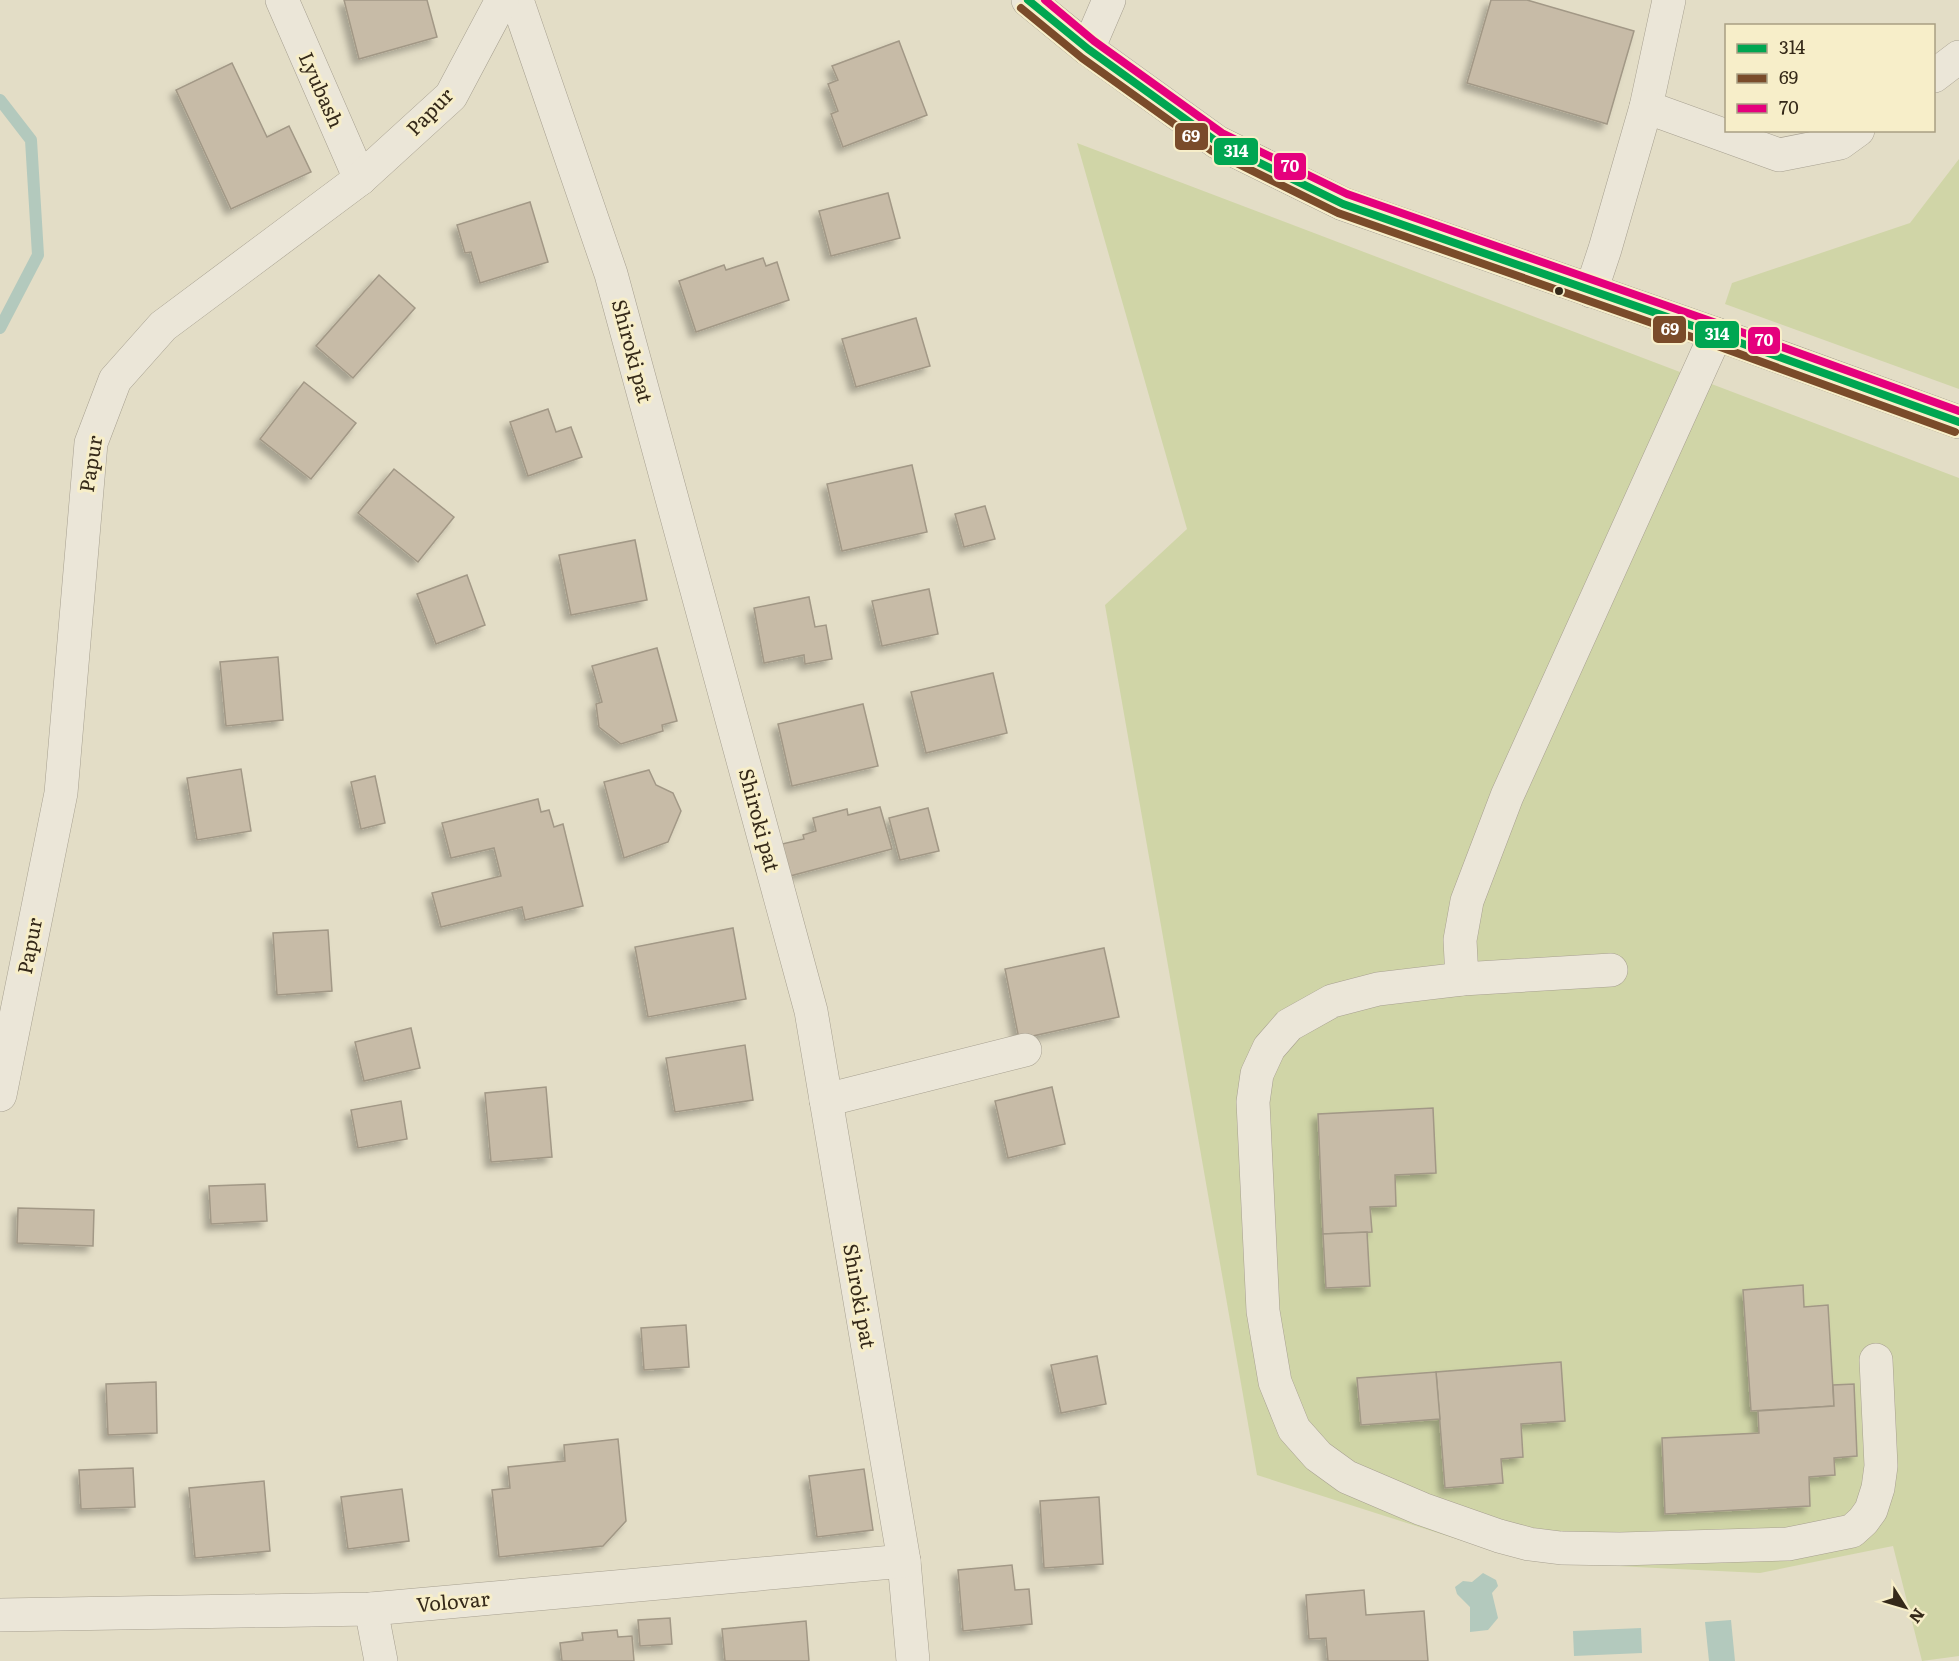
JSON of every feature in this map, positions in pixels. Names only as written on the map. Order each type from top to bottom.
[{"type":"street","name":"Lyubash","points":[[282,0],[360,179]]},
{"type":"street","name":"Papur","points":[[0,1095],[61,793],[91,443],[115,380],[163,326],[360,179],[451,96],[502,0]]},
{"type":"street","name":"Shiroki pat","points":[[517,0],[611,274],[811,1011],[904,1561],[913,1661]]},
{"type":"street","points":[[1028,0],[1088,49],[1217,142],[1343,204],[1716,334],[1959,422]]},
{"type":"street","points":[[1088,49],[1109,0]]},
{"type":"street","points":[[1591,291],[1646,107],[1669,0]]},
{"type":"street","points":[[1935,75],[1959,57]]},
{"type":"street","points":[[1646,107],[1779,155],[1840,143],[1855,132]]},
{"type":"street","points":[[1462,979],[1460,940],[1467,901],[1507,796],[1716,334]]},
{"type":"street","points":[[1611,970],[1462,979],[1378,989],[1332,1001],[1290,1025],[1269,1048],[1257,1074],[1253,1102],[1263,1311],[1275,1382],[1293,1429],[1318,1456],[1347,1477],[1422,1509],[1499,1536],[1530,1544],[1561,1548],[1620,1550],[1788,1544],[1852,1531],[1871,1510],[1878,1488],[1881,1466],[1876,1360]]},
{"type":"street","points":[[826,1101],[1025,1050]]},
{"type":"street","name":"Volovar","points":[[0,1615],[371,1609],[904,1561]]},
{"type":"street","points":[[371,1609],[381,1661]]},
{"type":"green space","points":[[1077,143],[1959,478],[1959,1656],[1922,1661],[1893,1546],[1760,1573],[1554,1563],[1463,1541],[1257,1475],[1105,605],[1187,529]]},
{"type":"green space","points":[[1959,159],[1959,389],[1725,304],[1732,283],[1910,223]]},
{"type":"shaded area","points":[[1483,1573],[1496,1580],[1498,1586],[1492,1593],[1498,1618],[1488,1630],[1470,1632],[1470,1607],[1457,1594],[1455,1587],[1463,1581],[1472,1582]]},
{"type":"shaded area","points":[[1731,1620],[1735,1661],[1709,1661],[1705,1622]]},
{"type":"shaded area","points":[[1641,1628],[1642,1653],[1574,1656],[1573,1631]]},
{"type":"building","points":[[344,0],[427,0],[437,37],[359,59]]},
{"type":"building","points":[[1491,0],[1527,0],[1634,31],[1607,124],[1467,83]]},
{"type":"building","points":[[899,41],[927,115],[843,147],[831,114],[838,111],[828,84],[838,80],[832,66]]},
{"type":"building","points":[[232,63],[267,137],[289,126],[311,172],[231,209],[176,90]]},
{"type":"building","points":[[888,193],[900,238],[831,256],[819,211]]},
{"type":"building","points":[[530,202],[548,262],[480,283],[471,252],[465,253],[457,225]]},
{"type":"building","points":[[763,258],[766,266],[777,262],[789,300],[696,332],[679,281],[724,265],[726,270]]},
{"type":"building","points":[[379,275],[415,308],[353,378],[316,346]]},
{"type":"building","points":[[916,318],[930,366],[856,387],[842,339]]},
{"type":"building","points":[[304,382],[356,423],[311,479],[260,439]]},
{"type":"building","points":[[548,409],[556,432],[571,427],[582,457],[528,476],[510,422]]},
{"type":"building","points":[[912,465],[927,532],[842,551],[827,484]]},
{"type":"building","points":[[394,469],[454,517],[418,562],[358,513]]},
{"type":"building","points":[[985,506],[995,539],[964,547],[955,514]]},
{"type":"building","points":[[635,540],[647,600],[571,615],[559,555]]},
{"type":"building","points":[[467,575],[485,625],[436,644],[417,594]]},
{"type":"building","points":[[929,589],[938,634],[882,646],[872,601]]},
{"type":"building","points":[[809,597],[815,627],[826,625],[832,659],[805,664],[804,655],[764,663],[754,608]]},
{"type":"building","points":[[657,648],[677,721],[662,725],[663,731],[621,744],[599,727],[596,704],[602,702],[592,666]]},
{"type":"building","points":[[278,657],[283,720],[226,726],[220,662]]},
{"type":"building","points":[[993,673],[1007,733],[926,753],[911,692]]},
{"type":"building","points":[[863,704],[878,766],[792,786],[778,724]]},
{"type":"building","points":[[241,769],[251,831],[197,840],[187,778]]},
{"type":"building","points":[[649,770],[656,785],[673,793],[681,811],[668,842],[624,858],[604,782]]},
{"type":"building","points":[[375,776],[385,823],[361,829],[351,782]]},
{"type":"building","points":[[538,799],[541,812],[549,810],[554,827],[563,824],[583,906],[525,920],[522,907],[441,927],[432,893],[501,876],[494,848],[451,858],[442,823]]},
{"type":"building","points":[[880,807],[892,849],[790,876],[782,844],[804,839],[803,835],[816,831],[813,818],[847,809],[848,815]]},
{"type":"building","points":[[928,808],[939,851],[900,860],[889,818]]},
{"type":"building","points":[[733,928],[746,999],[648,1017],[635,947]]},
{"type":"building","points":[[328,930],[332,991],[277,995],[273,933]]},
{"type":"building","points":[[1104,948],[1119,1017],[1019,1039],[1005,969]]},
{"type":"building","points":[[411,1028],[420,1068],[364,1081],[355,1042]]},
{"type":"building","points":[[745,1045],[753,1100],[675,1112],[666,1058]]},
{"type":"building","points":[[546,1087],[552,1157],[491,1162],[485,1093]]},
{"type":"building","points":[[1052,1087],[1065,1144],[1008,1158],[995,1101]]},
{"type":"building","points":[[401,1101],[407,1139],[358,1148],[351,1110]]},
{"type":"building","points":[[1433,1108],[1436,1173],[1395,1175],[1396,1206],[1370,1207],[1372,1232],[1323,1234],[1318,1114]]},
{"type":"building","points":[[265,1184],[267,1221],[211,1224],[209,1186]]},
{"type":"building","points":[[18,1208],[94,1210],[93,1246],[17,1243]]},
{"type":"building","points":[[1367,1232],[1370,1286],[1326,1288],[1323,1234]]},
{"type":"building","points":[[1803,1285],[1804,1307],[1828,1305],[1834,1406],[1751,1411],[1743,1290]]},
{"type":"building","points":[[686,1325],[689,1367],[644,1370],[641,1328]]},
{"type":"building","points":[[1097,1356],[1106,1404],[1061,1413],[1051,1365]]},
{"type":"building","points":[[1561,1362],[1565,1421],[1521,1424],[1523,1457],[1501,1459],[1503,1483],[1445,1488],[1436,1372]]},
{"type":"building","points":[[1436,1372],[1440,1419],[1361,1425],[1357,1378]]},
{"type":"building","points":[[156,1382],[157,1433],[108,1435],[106,1384]]},
{"type":"building","points":[[1854,1384],[1857,1456],[1834,1458],[1835,1475],[1809,1477],[1810,1506],[1665,1514],[1662,1438],[1759,1433],[1758,1411],[1834,1406],[1833,1385]]},
{"type":"building","points":[[618,1439],[626,1521],[603,1546],[499,1557],[492,1490],[510,1488],[508,1467],[565,1461],[564,1445]]},
{"type":"building","points":[[133,1468],[135,1507],[81,1509],[79,1470]]},
{"type":"building","points":[[864,1469],[873,1530],[817,1537],[809,1476]]},
{"type":"building","points":[[264,1481],[270,1551],[195,1558],[189,1488]]},
{"type":"building","points":[[402,1489],[409,1541],[348,1549],[341,1497]]},
{"type":"building","points":[[1099,1497],[1103,1564],[1044,1568],[1040,1501]]},
{"type":"building","points":[[1012,1565],[1015,1590],[1029,1589],[1032,1624],[963,1631],[958,1570]]},
{"type":"building","points":[[1364,1590],[1366,1615],[1424,1611],[1428,1661],[1328,1661],[1326,1638],[1309,1639],[1306,1595]]},
{"type":"building","points":[[670,1618],[672,1644],[640,1646],[638,1620]]},
{"type":"building","points":[[806,1621],[809,1661],[725,1661],[722,1629]]},
{"type":"building","points":[[617,1630],[618,1637],[632,1636],[634,1661],[562,1661],[560,1643],[583,1640],[582,1633]]},
{"type":"waterway","points":[[0,100],[31,140],[38,255],[0,328]]},
{"type":"transit line","name":"314","points":[[1028,0],[1088,49],[1217,142],[1343,204],[1716,334],[1959,422]]},
{"type":"transit line","name":"70","points":[[1045,0],[1094,41],[1222,133],[1347,194],[1959,411]]},
{"type":"transit line","name":"69","points":[[1021,8],[1082,58],[1212,151],[1338,213],[1955,432]]}]
